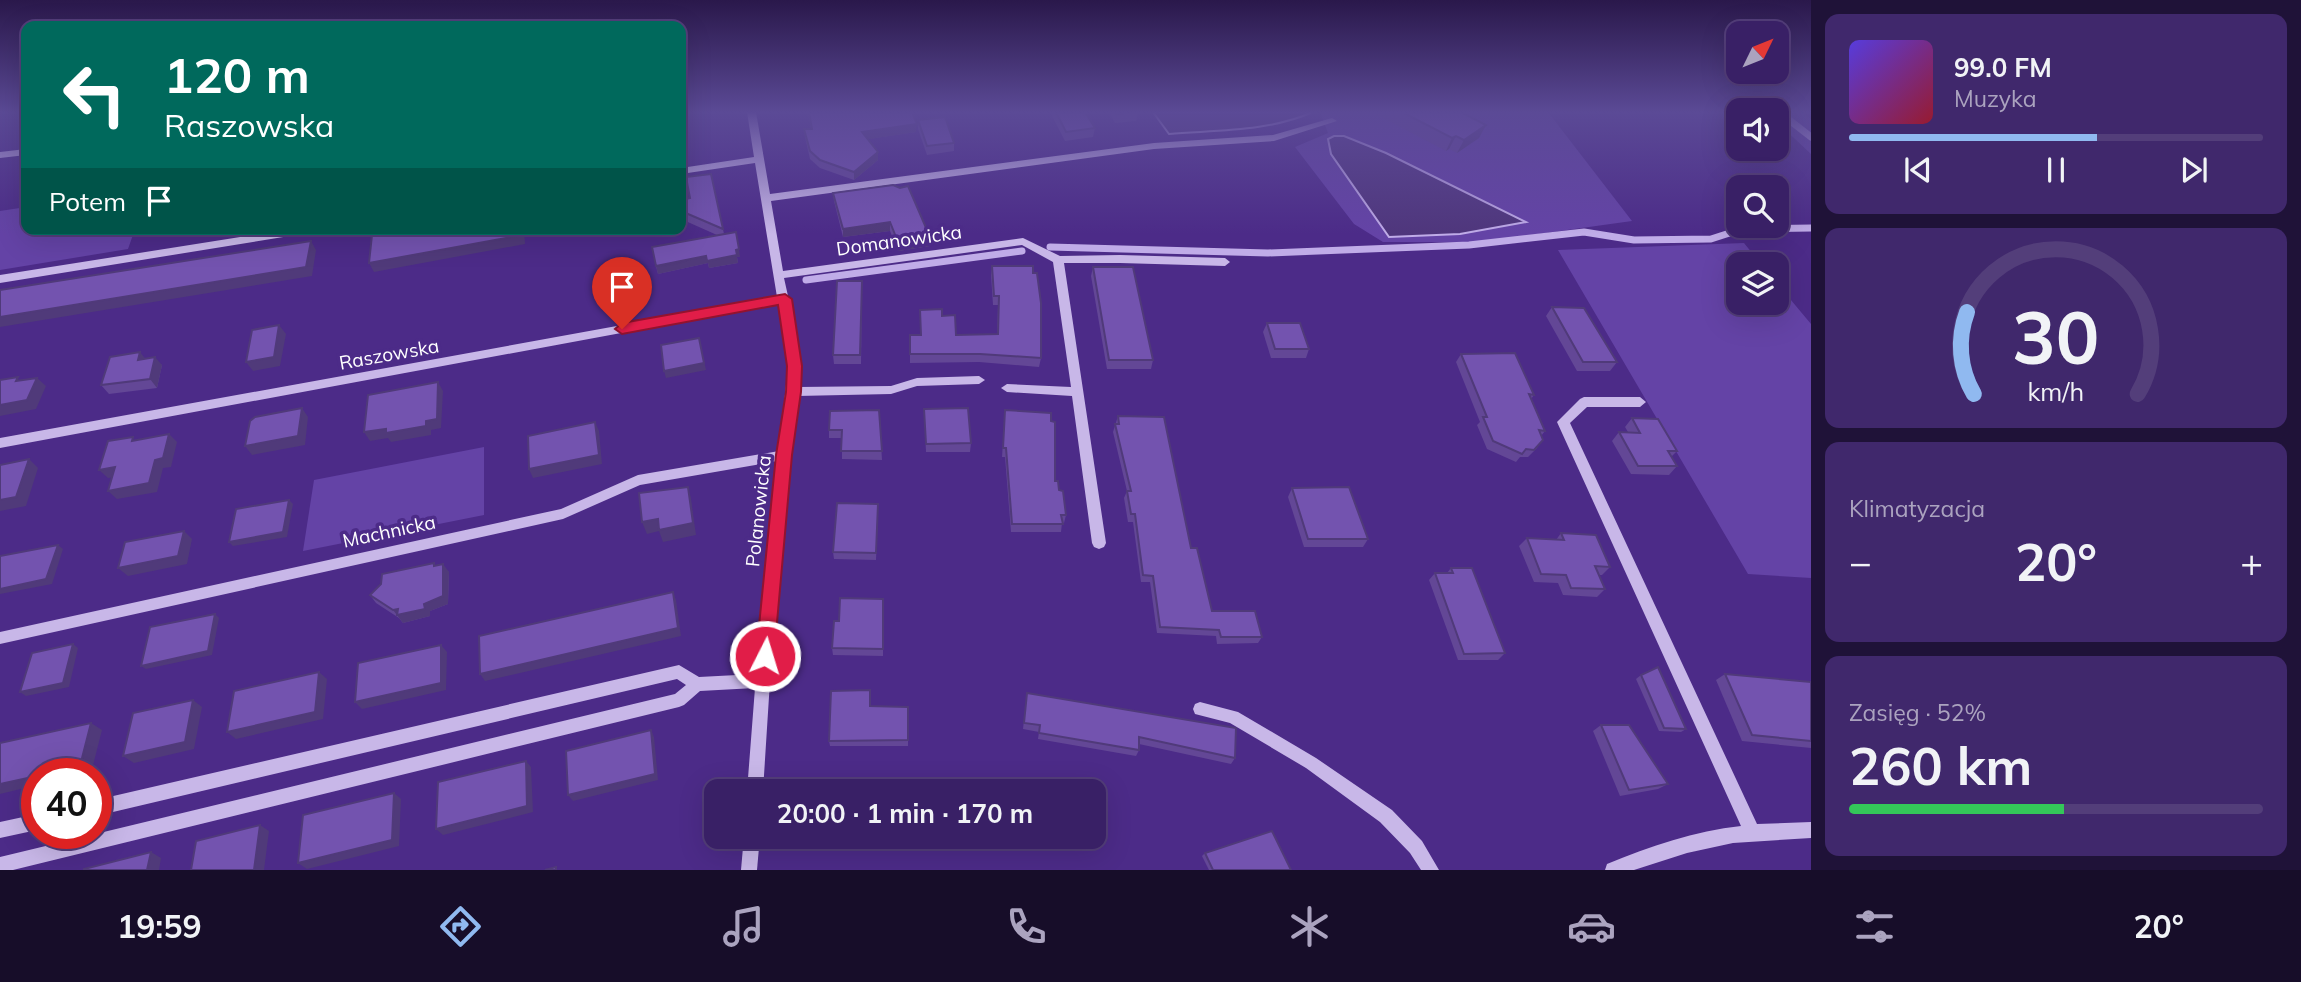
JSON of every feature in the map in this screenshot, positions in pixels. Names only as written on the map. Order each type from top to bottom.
[{"type":"street","points":[[0,155],[21,153]]},
{"type":"street","name":"Polanowicka","points":[[756,779],[784,455],[794,392],[794,366],[785,299],[758,153]]},
{"type":"street","points":[[767,198],[1105,153]]},
{"type":"street","points":[[686,170],[759,159]]},
{"type":"street","points":[[0,279],[276,235]]},
{"type":"street","points":[[1023,241],[1058,260],[1225,262]]},
{"type":"street","name":"Domanowicka","points":[[780,275],[1023,241]]},
{"type":"street","points":[[1058,260],[1099,543]]},
{"type":"street","name":"Raszowska","points":[[0,443],[785,299]]},
{"type":"street","points":[[794,392],[891,390],[917,382],[979,380]]},
{"type":"street","points":[[1007,387],[1078,392]]},
{"type":"street","points":[[1640,402],[1584,401],[1563,422],[1752,831]]},
{"type":"street","name":"Machnicka","points":[[0,638],[563,514],[638,480],[784,455]]},
{"type":"street","points":[[112,804],[679,672],[697,684],[763,681]]},
{"type":"street","points":[[0,865],[679,699],[697,684]]},
{"type":"street","points":[[1200,709],[1233,717],[1311,763],[1385,816],[1416,846],[1431,870]]},
{"type":"street","points":[[0,830],[21,825]]},
{"type":"street","points":[[1613,870],[1691,841],[1752,831],[1811,830]]},
{"type":"street","points":[[750,870],[751,849]]},
{"type":"shaded area","points":[[1299,153],[1579,153],[1632,221],[1481,242],[1383,242],[1354,224]]},
{"type":"shaded area","points":[[1385,153],[1526,222],[1460,234],[1389,237],[1331,154]]},
{"type":"shaded area","points":[[21,208],[21,235],[133,235],[128,249],[0,270],[0,211]]},
{"type":"shaded area","points":[[1744,243],[1751,252],[1726,252],[1726,315],[1789,315],[1789,298],[1811,324],[1811,578],[1748,574],[1558,250]]},
{"type":"shaded area","points":[[484,447],[484,515],[303,551],[314,480]]},
{"type":"building","points":[[812,153],[877,153],[854,172],[820,160]]},
{"type":"building","points":[[711,174],[723,229],[686,213],[686,199],[690,198],[686,177]]},
{"type":"building","points":[[893,185],[900,188],[908,186],[930,237],[898,242],[890,222],[843,229],[833,193]]},
{"type":"building","points":[[736,232],[739,249],[736,250],[737,255],[707,261],[706,256],[656,266],[652,247]]},
{"type":"building","points":[[372,235],[522,235],[369,263]]},
{"type":"building","points":[[311,241],[306,267],[0,317],[0,290]]},
{"type":"building","points":[[992,266],[1033,266],[1033,273],[1037,273],[1041,303],[1041,358],[980,354],[910,354],[910,335],[921,335],[920,310],[942,309],[942,316],[955,315],[956,335],[998,334],[999,296],[994,296]]},
{"type":"building","points":[[1093,267],[1133,267],[1153,360],[1109,360]]},
{"type":"building","points":[[837,281],[862,281],[860,355],[833,355]]},
{"type":"building","points":[[1552,307],[1584,308],[1617,362],[1583,362]]},
{"type":"building","points":[[1267,323],[1300,323],[1309,349],[1275,349]]},
{"type":"building","points":[[279,325],[274,357],[246,362],[252,330]]},
{"type":"building","points":[[699,338],[704,363],[664,371],[661,345]]},
{"type":"building","points":[[140,352],[138,360],[155,357],[150,379],[101,385],[110,357]]},
{"type":"building","points":[[1515,353],[1534,395],[1529,394],[1545,431],[1539,430],[1543,440],[1534,450],[1526,449],[1522,454],[1493,441],[1483,417],[1487,417],[1461,354]]},
{"type":"building","points":[[18,377],[16,381],[37,378],[27,400],[0,405],[0,380]]},
{"type":"building","points":[[438,382],[437,419],[426,421],[426,426],[386,433],[386,429],[364,432],[368,395]]},
{"type":"building","points":[[302,408],[298,436],[245,446],[250,421],[255,417]]},
{"type":"building","points":[[968,408],[971,443],[926,444],[924,409]]},
{"type":"building","points":[[879,410],[882,451],[841,451],[842,430],[829,430],[830,411]]},
{"type":"building","points":[[1005,410],[1051,413],[1051,421],[1055,422],[1055,481],[1058,481],[1059,490],[1063,491],[1066,515],[1061,515],[1063,524],[1012,524],[1006,448],[1003,448]]},
{"type":"building","points":[[1118,416],[1164,417],[1191,548],[1197,548],[1212,611],[1255,611],[1262,637],[1221,637],[1219,630],[1160,627],[1153,576],[1143,575],[1135,514],[1131,514],[1127,491],[1131,491],[1115,424],[1119,424]]},
{"type":"building","points":[[1632,418],[1658,419],[1677,451],[1668,451],[1677,466],[1638,466],[1619,432],[1640,433]]},
{"type":"building","points":[[595,422],[599,455],[529,469],[528,436]]},
{"type":"building","points":[[169,434],[163,458],[155,460],[149,483],[108,491],[115,467],[99,470],[108,441],[133,437],[132,441]]},
{"type":"building","points":[[29,459],[16,497],[0,500],[0,465]]},
{"type":"building","points":[[688,487],[693,523],[659,530],[658,519],[642,522],[639,493]]},
{"type":"building","points":[[1349,487],[1368,539],[1308,539],[1292,488]]},
{"type":"building","points":[[289,500],[283,532],[229,542],[236,509]]},
{"type":"building","points":[[837,503],[878,504],[876,553],[833,552]]},
{"type":"building","points":[[184,531],[178,556],[118,568],[125,542]]},
{"type":"building","points":[[1561,533],[1596,535],[1610,567],[1595,566],[1605,589],[1571,588],[1566,575],[1541,574],[1527,538],[1564,540]]},
{"type":"building","points":[[58,545],[46,579],[0,589],[0,556]]},
{"type":"building","points":[[434,563],[434,566],[443,564],[443,596],[424,604],[425,609],[397,615],[398,609],[393,610],[370,595],[381,584],[382,574]]},
{"type":"building","points":[[1451,568],[1472,568],[1505,653],[1464,654],[1435,573],[1453,573]]},
{"type":"building","points":[[673,592],[678,628],[480,674],[479,636]]},
{"type":"building","points":[[840,598],[883,599],[883,649],[832,648],[834,621],[839,621]]},
{"type":"building","points":[[215,614],[208,651],[141,666],[150,627]]},
{"type":"building","points":[[73,644],[63,683],[20,692],[32,653]]},
{"type":"building","points":[[441,645],[441,683],[355,702],[358,663]]},
{"type":"building","points":[[1658,667],[1686,729],[1664,728],[1641,675]]},
{"type":"building","points":[[319,672],[315,712],[227,732],[234,691]]},
{"type":"building","points":[[1725,674],[1811,682],[1811,741],[1752,735]]},
{"type":"building","points":[[870,690],[870,706],[908,707],[908,740],[829,741],[831,691]]},
{"type":"building","points":[[1027,693],[1236,728],[1235,758],[1139,737],[1139,750],[1039,733],[1040,725],[1024,723]]},
{"type":"building","points":[[193,700],[185,742],[123,756],[133,713]]},
{"type":"building","points":[[91,723],[82,758],[21,758],[21,779],[0,784],[0,743]]},
{"type":"building","points":[[1601,725],[1629,725],[1668,784],[1629,790]]},
{"type":"building","points":[[651,730],[655,774],[568,795],[566,751]]},
{"type":"building","points":[[526,761],[527,806],[436,829],[438,782]]},
{"type":"building","points":[[394,793],[392,840],[298,863],[303,815]]},
{"type":"building","points":[[260,825],[254,870],[191,870],[196,841]]},
{"type":"building","points":[[1272,831],[1291,870],[1213,870],[1205,853]]},
{"type":"building","points":[[151,852],[147,870],[84,870],[84,869]]},
{"type":"waterway","points":[[1050,247],[1268,253],[1469,245],[1584,232],[1634,240],[1711,239],[1742,229],[1811,228]]},
{"type":"waterway","points":[[806,280],[1022,251]]},
{"type":"route","points":[[622,329],[785,299],[794,366],[794,392],[784,455],[765,656]]}]
